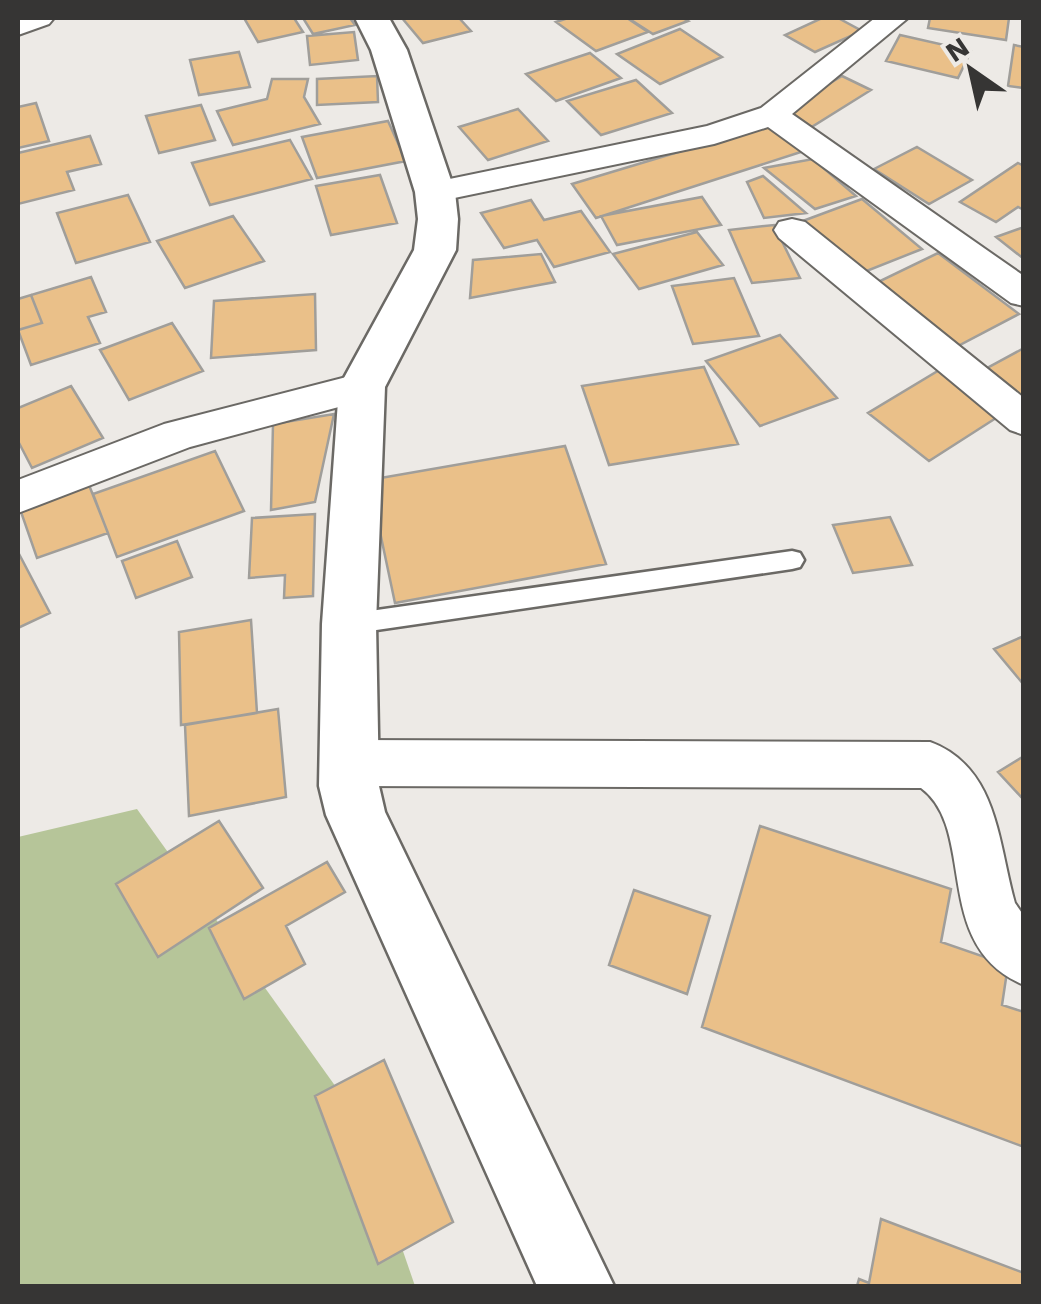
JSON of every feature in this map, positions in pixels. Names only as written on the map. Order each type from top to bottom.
[{"type":"street","points":[[18,26],[39,18]]},
{"type":"street","points":[[372,18],[389,50],[435,192],[438,219],[435,250],[362,387],[349,624],[348,786],[356,815],[576,1286]]},
{"type":"street","points":[[435,192],[714,134],[772,115],[894,18]]},
{"type":"street","points":[[772,115],[1024,294]]},
{"type":"street","points":[[792,230],[1024,420]]},
{"type":"street","points":[[18,497],[179,435],[362,387]]},
{"type":"street","points":[[350,763],[930,765],[946,774],[960,794],[988,906],[1000,932],[1024,958]]},
{"type":"lane","points":[[349,624],[792,560]]},
{"type":"green space","points":[[137,809],[356,1115],[415,1286],[18,1286],[18,837]]},
{"type":"building","points":[[244,18],[294,18],[303,32],[258,42]]},
{"type":"building","points":[[303,18],[350,18],[355,25],[313,34]]},
{"type":"building","points":[[402,18],[459,18],[471,31],[423,43]]},
{"type":"building","points":[[568,18],[627,18],[648,32],[596,51],[556,22]]},
{"type":"building","points":[[628,18],[682,18],[688,21],[653,34]]},
{"type":"building","points":[[822,18],[838,18],[862,31],[815,52],[785,35]]},
{"type":"building","points":[[930,18],[1009,18],[1006,40],[928,28]]},
{"type":"building","points":[[680,29],[722,57],[660,84],[617,54]]},
{"type":"building","points":[[354,32],[358,60],[310,65],[307,36]]},
{"type":"building","points":[[900,35],[971,51],[958,78],[886,61]]},
{"type":"building","points":[[1014,45],[1024,47],[1024,88],[1008,86]]},
{"type":"building","points":[[239,52],[250,87],[199,95],[190,60]]},
{"type":"building","points":[[590,53],[621,78],[556,101],[526,74]]},
{"type":"building","points":[[377,76],[378,102],[317,105],[317,79]]},
{"type":"building","points":[[842,76],[871,90],[810,128],[782,112]]},
{"type":"building","points":[[272,79],[308,79],[304,97],[320,124],[233,145],[217,111],[267,99]]},
{"type":"building","points":[[636,80],[672,113],[601,135],[567,101]]},
{"type":"building","points":[[36,103],[49,141],[18,148],[18,107]]},
{"type":"building","points":[[201,105],[215,140],[159,153],[146,116]]},
{"type":"building","points":[[518,109],[548,141],[488,160],[459,127]]},
{"type":"building","points":[[388,121],[406,161],[317,178],[302,137]]},
{"type":"building","points":[[771,124],[807,150],[596,218],[572,184]]},
{"type":"building","points":[[90,136],[101,164],[67,172],[74,190],[18,204],[18,153]]},
{"type":"building","points":[[290,140],[312,179],[210,205],[192,163]]},
{"type":"building","points":[[917,147],[972,180],[929,204],[874,169]]},
{"type":"building","points":[[813,159],[856,196],[815,209],[764,168]]},
{"type":"building","points":[[1018,163],[1024,166],[1024,210],[1018,207],[996,222],[960,202]]},
{"type":"building","points":[[380,175],[397,223],[331,235],[316,186]]},
{"type":"building","points":[[763,176],[806,213],[764,218],[747,182]]},
{"type":"building","points":[[128,195],[150,242],[76,263],[57,213]]},
{"type":"building","points":[[702,197],[721,225],[617,245],[601,216]]},
{"type":"building","points":[[862,199],[922,249],[859,274],[800,222]]},
{"type":"building","points":[[531,200],[544,220],[581,211],[610,252],[554,267],[537,240],[504,248],[481,213]]},
{"type":"building","points":[[233,216],[264,261],[185,288],[157,241]]},
{"type":"building","points":[[774,225],[800,278],[752,283],[729,230]]},
{"type":"building","points":[[1024,227],[1024,259],[996,237]]},
{"type":"building","points":[[697,232],[723,265],[639,289],[613,254]]},
{"type":"building","points":[[938,253],[1019,314],[956,347],[876,283]]},
{"type":"building","points":[[541,254],[555,282],[470,298],[473,260]]},
{"type":"building","points":[[91,277],[106,312],[88,317],[100,343],[31,365],[18,330],[42,323],[31,295]]},
{"type":"building","points":[[734,278],[759,336],[693,344],[672,286]]},
{"type":"building","points":[[315,294],[316,350],[211,358],[214,301]]},
{"type":"building","points":[[31,295],[42,323],[18,330],[18,299]]},
{"type":"building","points":[[172,323],[203,371],[129,400],[100,350]]},
{"type":"building","points":[[780,335],[837,398],[760,426],[706,361]]},
{"type":"building","points":[[1024,348],[1024,409],[978,373]]},
{"type":"building","points":[[946,366],[1007,411],[929,461],[868,413]]},
{"type":"building","points":[[704,367],[738,444],[609,465],[582,386]]},
{"type":"building","points":[[71,386],[103,438],[32,468],[18,441],[18,408]]},
{"type":"building","points":[[334,414],[315,502],[271,510],[273,424]]},
{"type":"building","points":[[565,446],[606,564],[395,603],[369,480]]},
{"type":"building","points":[[215,451],[244,511],[117,557],[93,494]]},
{"type":"building","points":[[89,485],[108,533],[37,558],[20,509]]},
{"type":"building","points":[[315,514],[313,596],[284,598],[285,575],[249,578],[252,518]]},
{"type":"building","points":[[890,517],[912,565],[853,573],[833,525]]},
{"type":"building","points":[[177,541],[192,577],[136,598],[122,561]]},
{"type":"building","points":[[18,552],[50,613],[18,628]]},
{"type":"building","points":[[251,620],[257,713],[181,725],[179,632]]},
{"type":"building","points":[[1024,636],[1024,685],[994,649]]},
{"type":"building","points":[[278,709],[286,797],[189,816],[185,725]]},
{"type":"building","points":[[1024,756],[1024,800],[998,772]]},
{"type":"building","points":[[219,821],[263,888],[158,957],[116,884]]},
{"type":"building","points":[[760,826],[951,889],[941,942],[1008,965],[1002,1005],[1024,1012],[1024,1147],[702,1027]]},
{"type":"building","points":[[327,862],[345,892],[286,926],[305,964],[244,999],[209,928]]},
{"type":"building","points":[[634,890],[710,916],[687,994],[609,965]]},
{"type":"building","points":[[384,1060],[453,1222],[378,1264],[315,1096]]},
{"type":"building","points":[[881,1219],[1024,1273],[1024,1286],[857,1286],[859,1279],[869,1283]]}]
